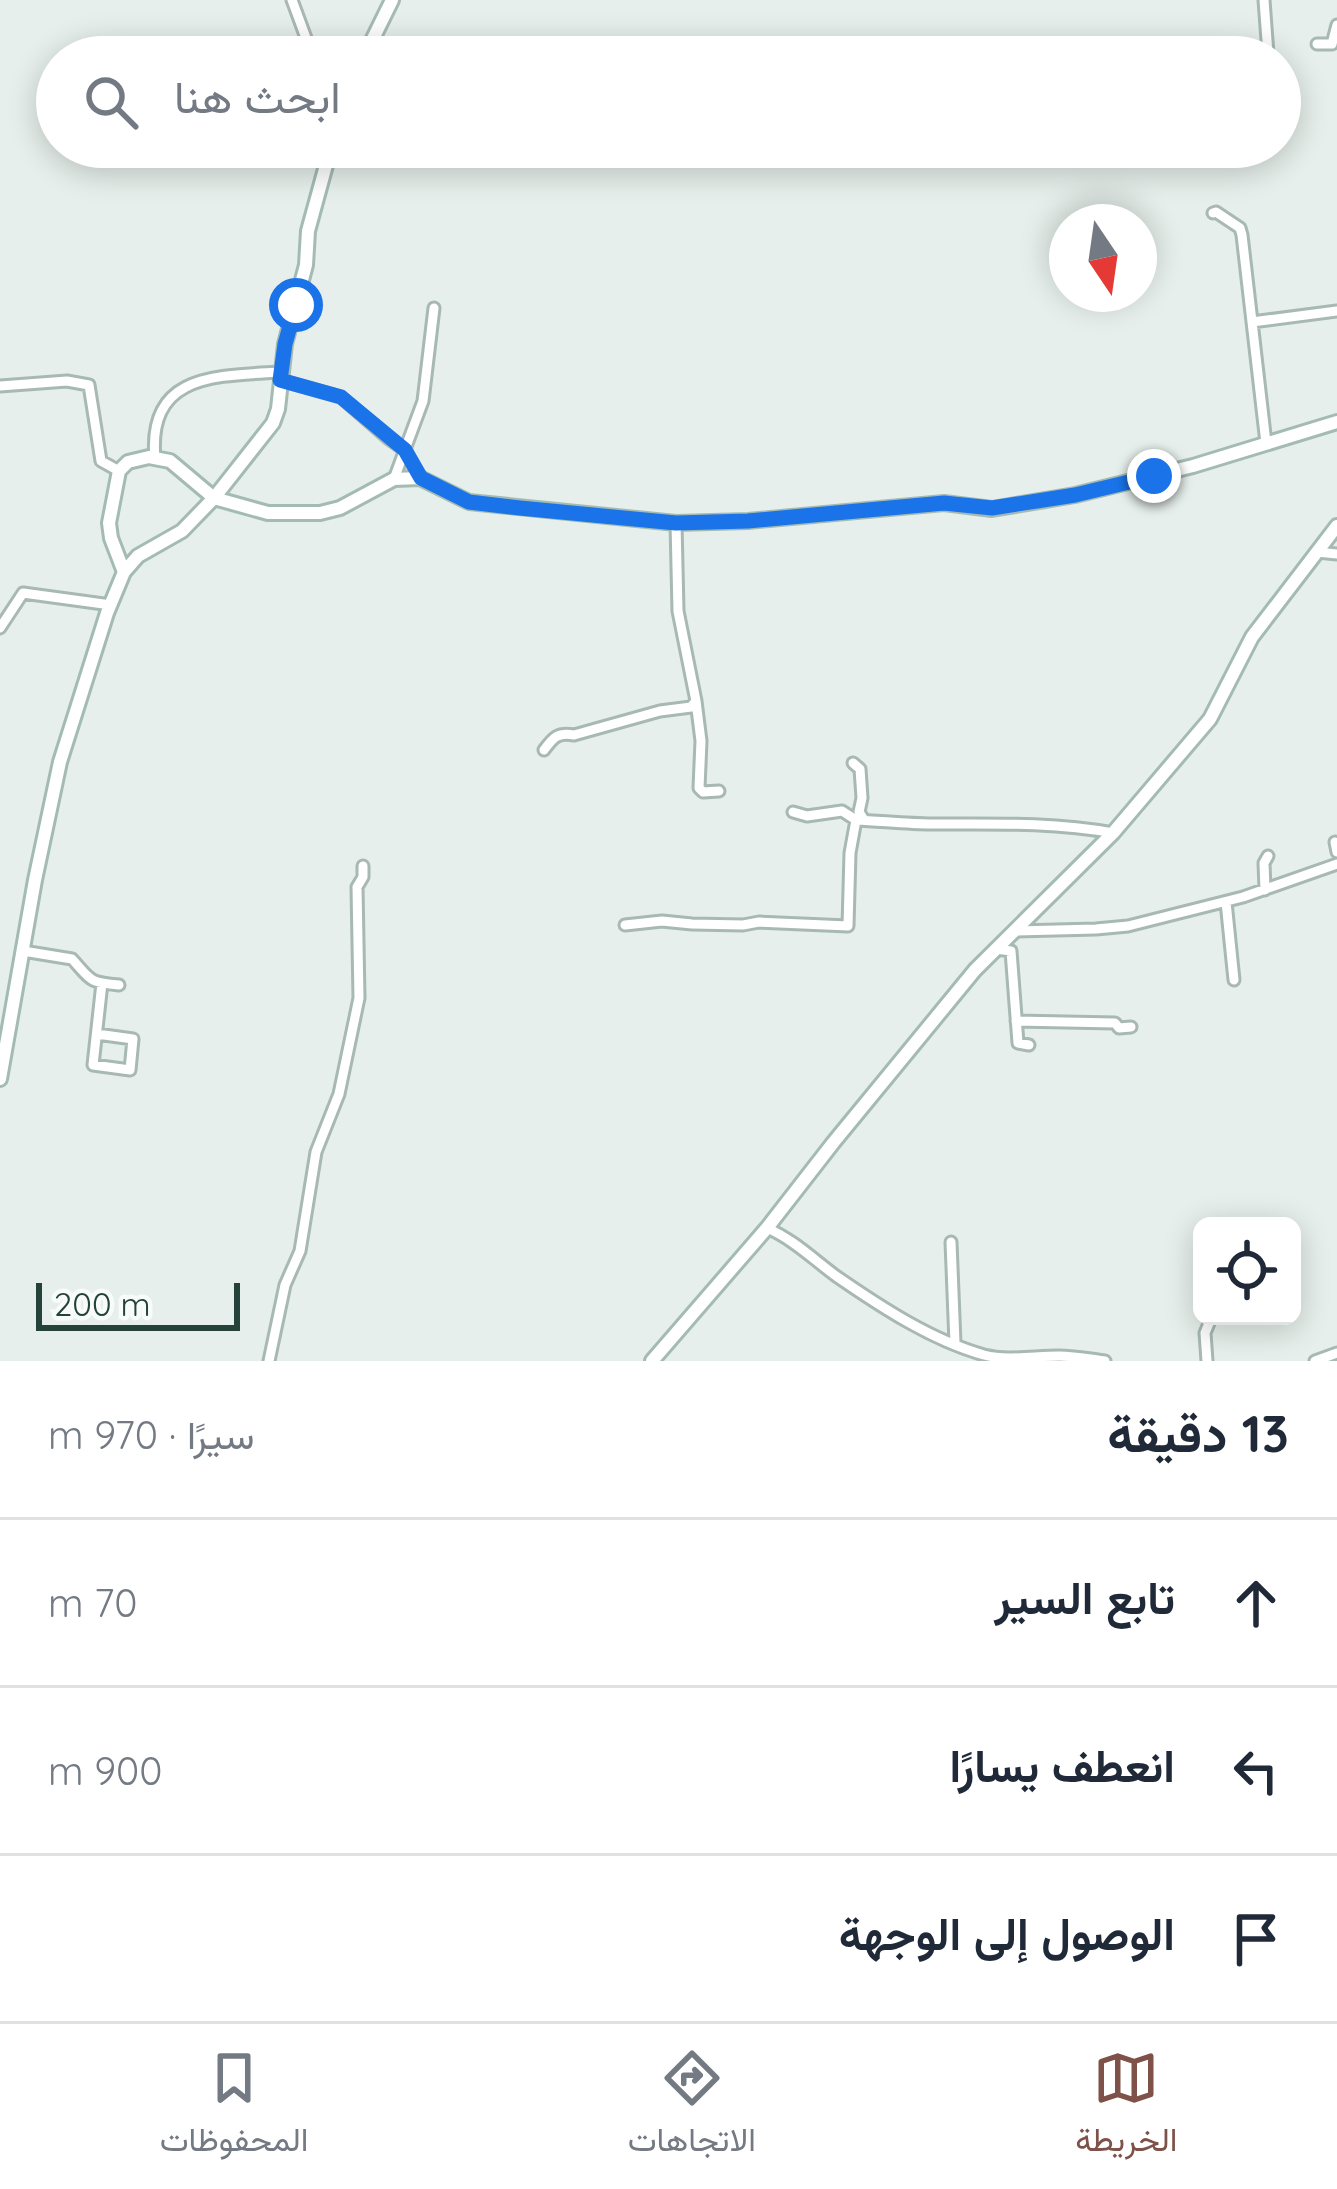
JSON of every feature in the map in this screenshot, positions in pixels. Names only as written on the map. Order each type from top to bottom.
[{"type":"street","points":[[292,0],[305,36]]},
{"type":"street","points":[[374,36],[392,0]]},
{"type":"street","points":[[1264,0],[1267,36]]},
{"type":"street","points":[[1317,44],[1332,44],[1337,26]]},
{"type":"street","points":[[0,1079],[61,762],[110,605],[124,572],[138,556],[182,532],[273,424],[285,344],[306,265],[308,230],[325,168]]},
{"type":"street","points":[[1213,213],[1240,228],[1242,235],[1266,443]]},
{"type":"street","points":[[394,479],[423,401],[434,308]]},
{"type":"street","points":[[1252,322],[1337,311]]},
{"type":"street","points":[[155,459],[156,428],[171,394],[206,380],[280,376],[341,397],[405,450],[421,478]]},
{"type":"street","points":[[0,386],[67,381],[89,385],[100,461],[119,471]]},
{"type":"street","points":[[124,572],[109,523],[119,471],[128,462],[149,457],[170,461],[214,498],[268,513],[320,513],[340,508],[394,479],[421,478],[469,502],[676,523],[748,521],[944,503],[992,508],[1075,495],[1193,466],[1337,422]]},
{"type":"street","points":[[676,523],[678,611],[701,741],[699,788],[719,791]]},
{"type":"street","points":[[652,1361],[767,1228],[944,1006],[1113,833],[1210,719],[1252,637],[1337,526]]},
{"type":"street","points":[[1317,552],[1337,554]]},
{"type":"street","points":[[0,628],[22,592],[110,605]]},
{"type":"street","points":[[544,750],[560,734],[691,707],[696,701]]},
{"type":"street","points":[[625,925],[662,921],[848,926],[850,853],[862,798],[860,769],[853,763]]},
{"type":"street","points":[[793,812],[807,816],[842,811],[860,820],[1113,833]]},
{"type":"street","points":[[1014,931],[1128,926],[1265,890],[1336,855]]},
{"type":"street","points":[[1265,890],[1268,856]]},
{"type":"street","points":[[268,1361],[285,1285],[300,1251],[316,1152],[329,1124],[350,1048],[359,998],[357,887],[363,866]]},
{"type":"street","points":[[1226,902],[1234,980]]},
{"type":"street","points":[[996,949],[1011,951],[1018,1043],[1029,1045]]},
{"type":"street","points":[[23,951],[72,959],[86,977],[119,985]]},
{"type":"street","points":[[97,1034],[133,1040],[130,1070],[93,1065],[102,983]]},
{"type":"street","points":[[1016,1021],[1131,1027]]},
{"type":"street","points":[[767,1228],[909,1323],[988,1359],[1062,1356],[1105,1361]]},
{"type":"street","points":[[952,1242],[955,1343]]},
{"type":"street","points":[[1207,1361],[1208,1325]]},
{"type":"street","points":[[1315,1361],[1337,1353]]},
{"type":"route","points":[[296,305],[280,380],[341,397],[405,450],[421,478],[469,502],[676,523],[748,521],[944,503],[992,508],[1154,476]]}]
